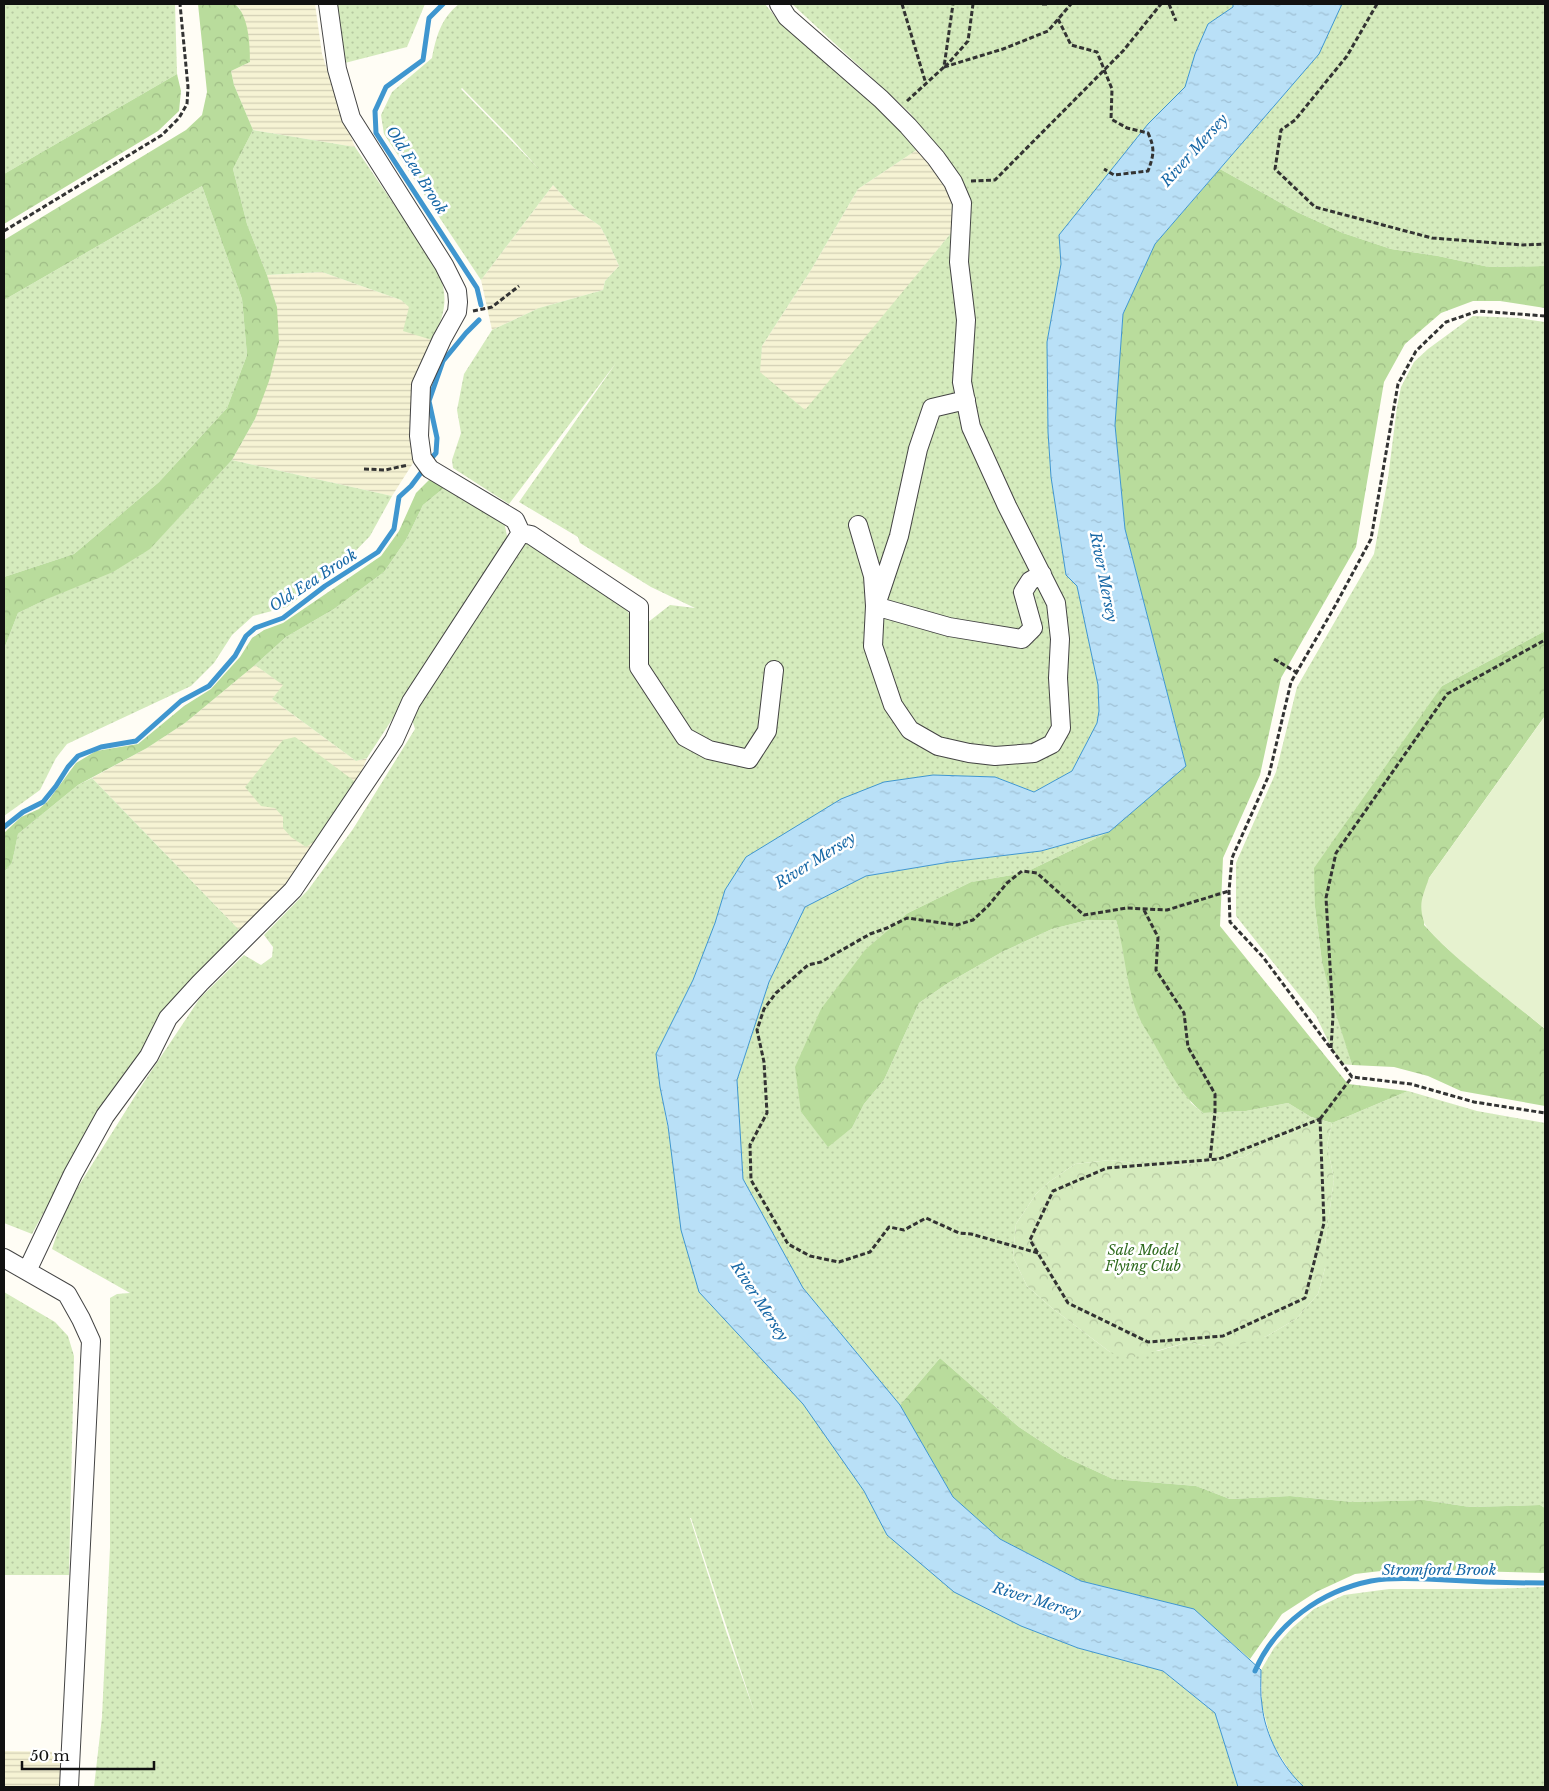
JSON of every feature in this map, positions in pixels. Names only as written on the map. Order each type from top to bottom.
[{"type":"street","points":[[328,4],[337,69],[351,118],[444,265],[458,291],[457,312],[442,338],[421,385],[419,436],[422,458],[430,469],[516,520],[521,533]]},
{"type":"street","points":[[779,4],[787,17],[895,112],[936,158],[953,182],[962,203],[959,262],[966,320],[962,382],[971,427],[984,458],[1006,506],[1056,603],[1060,639],[1058,678],[1061,728],[1052,744],[1034,754],[995,756],[969,753],[938,746],[910,730],[893,704],[873,646],[875,606],[873,576],[858,526]]},
{"type":"street","points":[[875,606],[899,536],[918,450],[932,408],[966,400]]},
{"type":"street","points":[[521,533],[531,535],[639,607],[639,667],[685,737],[709,750],[749,760],[767,731],[774,670]]},
{"type":"street","points":[[27,1271],[73,1174],[106,1116],[149,1056],[168,1018],[200,983],[293,890],[394,740],[411,702],[521,533]]},
{"type":"street","points":[[875,606],[949,627],[1022,639],[1033,628],[1023,592],[1030,581],[1042,574]]},
{"type":"street","points":[[4,1258],[66,1294],[81,1319],[91,1341],[69,1787]]},
{"type":"path","points":[[4,231],[162,135],[180,118],[187,104],[188,86],[180,4]]},
{"type":"path","points":[[902,4],[926,84]]},
{"type":"path","points":[[944,67],[953,4]]},
{"type":"path","points":[[895,112],[944,67],[968,41],[973,4]]},
{"type":"path","points":[[1042,4],[1047,4]]},
{"type":"path","points":[[944,67],[1003,49],[1048,31],[1070,4]]},
{"type":"path","points":[[953,182],[995,180],[1123,51],[1161,4]]},
{"type":"path","points":[[1169,4],[1176,21]]},
{"type":"path","points":[[1377,4],[1346,56],[1295,120],[1280,130],[1275,169],[1315,207],[1432,238],[1523,245],[1545,244]]},
{"type":"path","points":[[1058,19],[1072,45],[1097,52],[1112,89],[1111,119],[1127,128],[1148,132],[1154,146],[1148,170],[1114,175],[1104,169]]},
{"type":"path","points":[[458,308],[477,312],[492,307],[519,286]]},
{"type":"path","points":[[1545,316],[1478,312],[1446,322],[1416,351],[1398,384],[1371,539],[1296,672],[1289,690],[1269,775],[1232,858],[1229,891],[1230,922],[1263,957],[1352,1077],[1410,1084],[1474,1102],[1545,1114]]},
{"type":"path","points":[[364,470],[385,470],[416,463],[422,458]]},
{"type":"path","points":[[1331,1049],[1333,1016],[1326,898],[1336,853],[1447,694],[1545,640]]},
{"type":"path","points":[[1274,659],[1296,672]]},
{"type":"path","points":[[1038,1253],[971,1234],[959,1234],[926,1218],[904,1230],[889,1227],[870,1252],[839,1262],[810,1256],[788,1244],[751,1180],[750,1145],[767,1112],[764,1062],[757,1030],[764,1009],[776,993],[808,965],[821,962],[870,934],[907,918],[957,925],[973,920],[988,906],[1007,883],[1022,871],[1038,873],[1084,914],[1127,908],[1167,910],[1229,891]]},
{"type":"path","points":[[1143,909],[1158,937],[1156,970],[1184,1013],[1188,1047],[1215,1094],[1210,1160]]},
{"type":"path","points":[[1320,1119],[1324,1223],[1305,1298],[1223,1336],[1148,1342],[1068,1303],[1030,1240],[1053,1191],[1108,1168],[1219,1160],[1320,1119],[1352,1077]]},
{"type":"shaded area","points":[[235,4],[315,4],[322,54],[340,110],[355,147],[253,130],[234,85],[231,71],[250,62],[240,8]]},
{"type":"shaded area","points":[[918,149],[951,192],[952,232],[806,411],[759,372],[762,346],[811,270],[858,189]]},
{"type":"shaded area","points":[[553,185],[574,208],[600,226],[619,266],[605,281],[603,290],[539,308],[492,330],[481,280]]},
{"type":"shaded area","points":[[322,272],[401,300],[409,306],[432,340],[423,358],[413,391],[415,460],[392,496],[232,460],[255,419],[277,307],[267,275]]},
{"type":"shaded area","points":[[255,665],[284,685],[272,699],[356,761],[367,758],[357,783],[289,883],[242,933],[92,778],[147,748],[185,723]]},
{"type":"shaded area","points":[[4,1751],[65,1752],[63,1787],[4,1787]]},
{"type":"green space","points":[[4,4],[175,4],[177,74],[4,174]]},
{"type":"green space","points":[[198,4],[235,4],[240,9],[248,31],[250,62],[231,71],[234,85],[253,130],[233,169],[247,224],[277,307],[279,342],[269,381],[255,419],[232,460],[150,549],[113,572],[18,613],[4,649],[4,577],[74,554],[159,482],[227,408],[247,355],[242,299],[202,186],[4,300],[4,240],[186,130],[202,115],[207,92]]},
{"type":"green space","points":[[335,4],[425,4],[407,47],[341,64]]},
{"type":"green space","points":[[459,4],[765,4],[781,24],[871,101],[918,149],[858,189],[811,270],[762,346],[760,372],[805,410],[952,232],[951,166],[910,113],[792,4],[1233,4],[1233,7],[1208,24],[1195,54],[1185,87],[1148,124],[1059,235],[1061,264],[1047,342],[1048,432],[1051,477],[1066,575],[1077,586],[1098,685],[1099,711],[1097,723],[1072,771],[1034,792],[995,777],[933,775],[725,890],[715,923],[693,980],[656,1054],[660,1087],[699,1292],[803,1403],[864,1491],[887,1535],[1021,1626],[1078,1648],[1163,1671],[1215,1713],[1238,1787],[94,1787],[102,1717],[110,1547],[110,1298],[117,1294],[130,1293],[52,1249],[66,1206],[142,1085],[200,998],[244,955],[261,965],[272,957],[273,947],[264,935],[308,890],[353,829],[415,729],[411,716],[527,540],[624,604],[631,618],[647,623],[670,605],[695,608],[651,587],[580,543],[578,537],[519,502],[616,363],[509,504],[453,468],[452,460],[461,433],[457,410],[464,374],[492,330],[539,308],[603,290],[605,281],[619,266],[600,226],[574,208],[553,185],[481,280],[384,134],[381,115],[392,92],[432,58],[440,28],[453,9]],"holes":[[[461,89],[512,139],[538,168]],[[691,1518],[755,1714],[727,1634]]]},
{"type":"green space","points":[[1342,4],[1545,4],[1545,266],[1489,267],[1438,256],[1391,249],[1343,233],[1297,212],[1220,169],[1319,54]]},
{"type":"green space","points":[[177,74],[181,91],[179,111],[158,131],[4,224],[4,174]]},
{"type":"green space","points":[[253,130],[355,147],[437,268],[441,278],[444,296],[443,313],[432,340],[403,331],[409,307],[401,300],[322,272],[267,275],[247,224],[233,169]]},
{"type":"green space","points":[[1220,169],[1297,212],[1343,233],[1391,249],[1438,256],[1489,267],[1545,266],[1545,308],[1500,301],[1473,301],[1441,313],[1405,344],[1384,382],[1356,547],[1281,678],[1260,775],[1223,858],[1220,926],[1348,1084],[1408,1091],[1332,1123],[1311,1117],[1288,1103],[1246,1111],[1203,1113],[1177,1083],[1141,1021],[1131,994],[1116,920],[1088,920],[1052,929],[1002,952],[948,983],[919,1003],[884,1080],[864,1104],[852,1128],[828,1147],[801,1112],[795,1067],[821,1009],[865,950],[908,913],[971,882],[1024,873],[1109,832],[1186,766],[1125,529],[1115,425],[1123,314],[1155,244]]},
{"type":"green space","points":[[202,186],[242,299],[247,355],[227,408],[159,482],[74,554],[4,577],[4,300]]},
{"type":"green space","points":[[1473,316],[1518,318],[1545,322],[1545,631],[1442,686],[1315,907],[1322,962],[1352,1065],[1342,1064],[1332,1049],[1316,1016],[1236,916],[1236,863],[1276,772],[1297,687],[1374,554],[1388,478],[1401,387],[1414,362],[1428,349]]},
{"type":"green space","points":[[232,460],[392,496],[370,536],[341,566],[287,607],[253,616],[232,635],[214,663],[191,686],[67,744],[56,758],[40,790],[4,816],[4,649],[18,613],[149,549]]},
{"type":"green space","points":[[432,477],[445,487],[423,505],[406,540],[384,572],[334,609],[286,637],[185,723],[147,748],[78,785],[18,834],[12,863],[4,872],[4,833],[21,817],[39,809],[48,801],[76,763],[96,751],[138,744],[184,706],[211,689],[240,657],[252,638],[264,630],[283,623],[381,556],[399,531],[416,493]]},
{"type":"green space","points":[[445,487],[504,521],[508,541],[367,758],[356,761],[272,699],[283,685],[255,665],[286,637],[334,609],[384,572],[406,540],[423,505]]},
{"type":"green space","points":[[1545,631],[1545,716],[1429,878],[1424,925],[1448,949],[1545,1029],[1545,1106],[1461,1091],[1428,1076],[1394,1067],[1352,1065],[1322,962],[1315,907],[1314,868],[1442,686]]},
{"type":"green space","points":[[1545,716],[1545,1029],[1442,944],[1424,922],[1421,904],[1429,878]]},
{"type":"green space","points":[[295,737],[357,783],[321,837],[306,847],[291,837],[283,828],[283,817],[275,808],[261,806],[245,787],[283,740]]},
{"type":"green space","points":[[92,778],[242,933],[195,975],[163,1016],[138,1059],[79,1147],[32,1234],[4,1223],[4,872],[12,863],[18,834],[78,785]]},
{"type":"green space","points":[[1109,832],[1024,873],[971,882],[908,913],[801,1112],[828,1146],[852,1128],[864,1104],[884,1080],[919,1003],[948,983],[1002,952],[1052,929],[1088,920],[1116,920],[1122,941],[1191,1103],[1203,1113],[1246,1111],[1288,1103],[1311,1117],[1298,1131],[1270,1140],[1244,1157],[1166,1167],[1110,1160],[1075,1164],[1049,1182],[1036,1194],[1016,1224],[1013,1257],[1027,1286],[1052,1308],[1110,1352],[1158,1351],[1189,1342],[1206,1346],[1267,1336],[1296,1319],[1318,1294],[1325,1268],[1325,1244],[1334,1179],[1327,1145],[1332,1123],[1408,1091],[1477,1111],[1545,1123],[1545,1508],[1540,1505],[1470,1507],[1424,1500],[1353,1502],[1290,1496],[1230,1499],[1196,1486],[1113,1479],[1063,1456],[1019,1427],[940,1358],[900,1405],[803,1288],[743,1179],[737,1080],[769,982],[805,907],[866,876],[950,862],[1041,851]]},
{"type":"green space","name":"Sale Model Flying Club","points":[[1311,1117],[1332,1123],[1327,1145],[1334,1179],[1325,1244],[1325,1268],[1318,1294],[1296,1319],[1267,1336],[1238,1345],[1206,1346],[1189,1342],[1130,1358],[1110,1352],[1052,1308],[1027,1286],[1013,1257],[1016,1224],[1036,1194],[1049,1182],[1075,1164],[1110,1160],[1166,1167],[1244,1157],[1270,1140],[1298,1131]]},
{"type":"green space","points":[[4,1292],[55,1322],[68,1336],[74,1356],[69,1575],[4,1575]]},
{"type":"green space","points":[[940,1358],[1019,1427],[1063,1456],[1113,1479],[1196,1486],[1230,1499],[1290,1496],[1353,1502],[1424,1500],[1470,1507],[1540,1505],[1545,1508],[1545,1573],[1398,1569],[1355,1574],[1316,1592],[1282,1614],[1250,1659],[1193,1609],[1081,1581],[1000,1539],[953,1497],[900,1405]]},
{"type":"green space","points":[[1545,1587],[1545,1787],[1304,1787],[1295,1779],[1272,1743],[1262,1706],[1261,1670],[1274,1648],[1292,1628],[1314,1609],[1344,1595],[1389,1589]]},
{"type":"water","name":"River Mersey","points":[[1233,4],[1342,4],[1319,54],[1155,244],[1123,314],[1115,425],[1125,529],[1186,766],[1109,832],[1041,851],[950,862],[866,876],[805,907],[769,982],[737,1080],[743,1179],[803,1288],[900,1405],[953,1497],[1000,1539],[1081,1581],[1194,1609],[1261,1670],[1261,1701],[1271,1739],[1282,1760],[1304,1787],[1238,1787],[1215,1713],[1163,1671],[1078,1648],[1021,1626],[954,1592],[887,1535],[864,1491],[803,1404],[699,1292],[681,1230],[668,1126],[656,1054],[693,980],[715,923],[725,890],[746,857],[841,799],[884,782],[933,775],[995,777],[1034,792],[1072,771],[1097,723],[1099,711],[1098,685],[1077,586],[1066,575],[1051,477],[1048,432],[1047,342],[1061,264],[1059,235],[1148,124],[1185,87],[1195,54],[1208,24],[1233,7]]},
{"type":"waterway","name":"Old Eea Brook","points":[[443,4],[429,18],[423,60],[386,87],[375,111],[376,133],[477,288],[481,305]]},
{"type":"waterway","name":"Old Eea Brook","points":[[429,461],[436,453],[437,438],[429,401],[443,361],[479,320]]},
{"type":"waterway","name":"Old Eea Brook","points":[[4,827],[23,812],[43,802],[78,756],[101,747],[136,741],[181,701],[209,686],[235,656],[246,636],[255,628],[283,618],[325,586],[378,552],[394,529],[399,497],[411,486],[423,470]]},
{"type":"waterway","name":"Stromford Brook","points":[[1255,1671],[1264,1654],[1287,1625],[1318,1601],[1352,1586],[1371,1581],[1399,1579],[1545,1583]]}]
